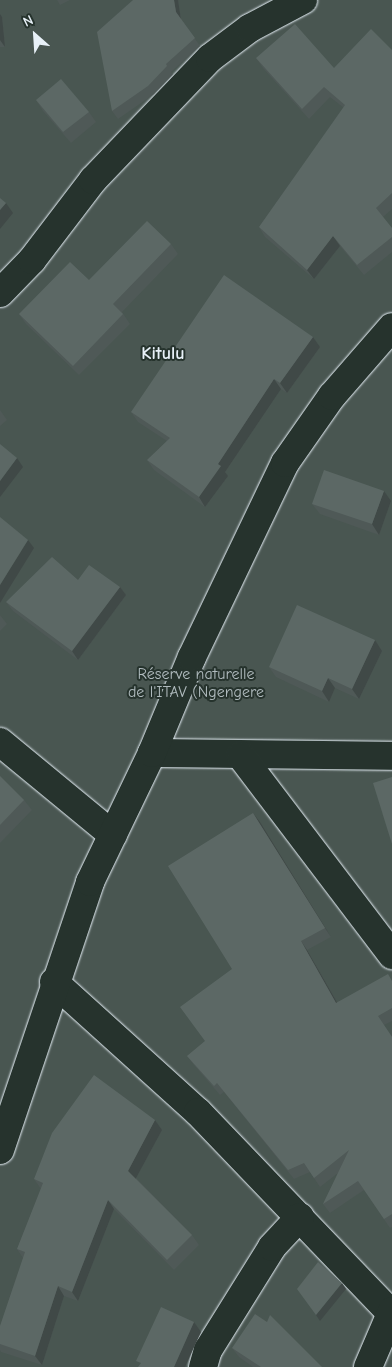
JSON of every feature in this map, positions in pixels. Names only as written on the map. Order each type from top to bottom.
[{"type":"street","points":[[0,293],[32,260],[93,180],[210,58],[250,28],[303,0]]},
{"type":"street","points":[[0,1150],[54,982],[90,882],[152,754],[192,657],[285,463],[332,396],[392,327]]},
{"type":"street","points":[[4,751],[113,835]]},
{"type":"street","points":[[152,754],[392,756]]},
{"type":"street","points":[[241,756],[392,955]]},
{"type":"street","points":[[54,982],[198,1112],[391,1313],[368,1367]]},
{"type":"street","points":[[203,1367],[208,1350],[272,1247],[300,1217]]},
{"type":"green space","name":"Réserve naturelle de l'ITAV (Ngengere","points":[[0,0],[392,0],[392,1367],[0,1367]]},
{"type":"building","points":[[133,0],[174,0],[176,12],[195,38],[166,64],[167,66],[148,86],[112,111],[97,32]]},
{"type":"building","points":[[295,24],[334,68],[371,29],[392,50],[392,193],[376,208],[392,228],[392,237],[357,265],[333,236],[307,270],[259,227],[345,105],[324,87],[302,109],[256,58]]},
{"type":"building","points":[[61,79],[89,112],[63,132],[36,100]]},
{"type":"building","points":[[0,198],[6,203],[0,210]]},
{"type":"building","points":[[147,221],[171,244],[113,304],[123,314],[73,366],[19,314],[70,262],[89,280]]},
{"type":"building","points":[[224,275],[313,337],[280,383],[274,379],[218,464],[221,466],[199,497],[147,460],[170,438],[131,412]]},
{"type":"building","points":[[0,444],[17,458],[0,481]]},
{"type":"building","points":[[324,470],[384,491],[372,524],[312,504]]},
{"type":"building","points":[[0,517],[28,540],[0,585]]},
{"type":"building","points":[[52,557],[78,580],[89,565],[120,587],[72,651],[6,602]]},
{"type":"building","points":[[297,605],[375,640],[352,689],[328,678],[322,691],[269,667]]},
{"type":"building","points":[[0,776],[24,800],[0,825]]},
{"type":"building","points":[[392,777],[392,844],[373,783]]},
{"type":"building","points":[[253,813],[325,928],[301,941],[336,1003],[388,974],[392,981],[392,1008],[378,1016],[392,1037],[392,1214],[384,1219],[358,1181],[323,1204],[349,1150],[314,1178],[304,1163],[288,1170],[217,1083],[214,1086],[187,1056],[205,1041],[180,1007],[232,969],[168,866]]},
{"type":"building","points":[[94,1075],[155,1120],[128,1171],[192,1235],[167,1260],[108,1200],[72,1292],[58,1286],[35,1356],[0,1344],[0,1326],[25,1252],[17,1249],[43,1183],[34,1179],[52,1133]]},
{"type":"building","points":[[318,1262],[342,1283],[316,1315],[297,1289]]},
{"type":"building","points":[[161,1307],[194,1322],[174,1367],[138,1367],[141,1363],[136,1361]]},
{"type":"building","points":[[255,1314],[267,1322],[270,1315],[322,1367],[261,1367],[232,1348]]},
{"type":"district","name":"Kitulu","points":[[163,354]]}]
